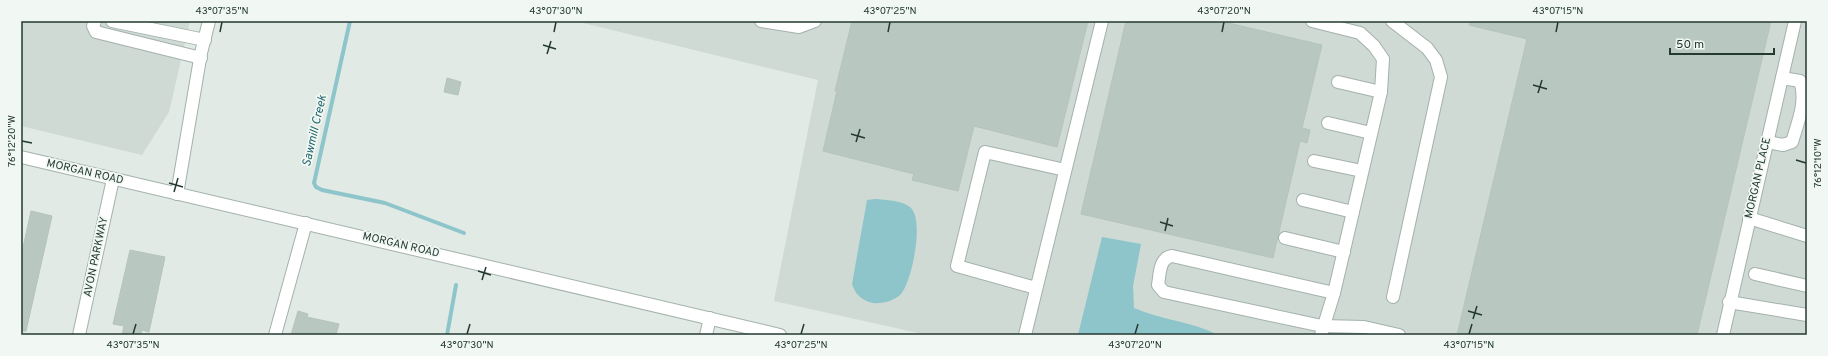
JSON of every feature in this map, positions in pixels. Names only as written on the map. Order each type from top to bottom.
[{"type":"street","points":[[112,21],[205,40]]},
{"type":"street","points":[[177,194],[209,21]]},
{"type":"street","points":[[761,21],[799,27],[815,21]]},
{"type":"street","points":[[1025,335],[1102,21]]},
{"type":"street","points":[[1310,21],[1360,33],[1374,46],[1383,59],[1381,92],[1334,293],[1321,330]]},
{"type":"street","points":[[1392,21],[1427,48],[1436,60],[1441,77],[1393,297]]},
{"type":"street","name":"MORGAN PLACE","points":[[1723,335],[1729,302],[1796,21]]},
{"type":"street","points":[[91,23],[96,32],[201,58]]},
{"type":"street","points":[[1767,142],[1783,145],[1792,142],[1800,116],[1803,92],[1800,81],[1782,78]]},
{"type":"street","points":[[1338,82],[1381,92]]},
{"type":"street","points":[[1328,123],[1371,133]]},
{"type":"street","points":[[1036,288],[957,266],[985,152],[1065,170]]},
{"type":"street","name":"MORGAN ROAD","points":[[21,157],[780,335]]},
{"type":"street","points":[[1314,161],[1362,171]]},
{"type":"street","name":"AVON PARKWAY","points":[[79,335],[113,179]]},
{"type":"street","points":[[1303,200],[1353,212]]},
{"type":"street","points":[[1749,218],[1807,236]]},
{"type":"street","points":[[275,335],[306,223]]},
{"type":"street","points":[[1285,238],[1344,252]]},
{"type":"street","points":[[1334,293],[1172,256],[1166,257],[1162,261],[1158,285],[1164,292],[1321,330],[1363,331],[1399,335]]},
{"type":"street","points":[[1755,274],[1807,286]]},
{"type":"street","points":[[1729,302],[1807,315]]},
{"type":"street","points":[[706,335],[710,318]]},
{"type":"shaded area","points":[[21,21],[190,21],[169,112],[142,155],[21,126]]},
{"type":"shaded area","points":[[575,21],[1807,21],[1807,335],[927,335],[774,301],[818,80]]},
{"type":"water","points":[[875,199],[902,203],[910,207],[914,214],[917,236],[913,264],[901,294],[888,302],[873,303],[862,299],[855,291],[852,284],[867,200]]},
{"type":"water","points":[[1102,237],[1141,244],[1133,286],[1134,308],[1208,330],[1218,335],[1078,335]]},
{"type":"building","points":[[852,21],[1088,21],[1057,147],[974,126],[958,191],[912,180],[914,174],[823,151],[837,91],[835,91]]},
{"type":"building","points":[[1126,21],[1220,21],[1322,45],[1302,128],[1310,130],[1307,143],[1300,141],[1273,258],[1081,214]]},
{"type":"building","points":[[1470,21],[1771,21],[1697,335],[1457,335],[1527,39],[1469,25]]},
{"type":"building","points":[[447,78],[461,82],[458,95],[444,92]]},
{"type":"building","points":[[31,211],[52,216],[26,331],[21,331],[21,257]]},
{"type":"building","points":[[130,250],[165,257],[149,332],[142,330],[141,335],[122,335],[124,326],[113,324]]},
{"type":"building","points":[[298,311],[308,314],[307,317],[339,324],[336,335],[291,335]]},
{"type":"waterway","name":"Sawmill Creek","points":[[350,21],[314,183],[316,187],[322,190],[385,203],[464,233]]},
{"type":"waterway","name":"Sawmill Creek","points":[[447,335],[456,285]]}]
